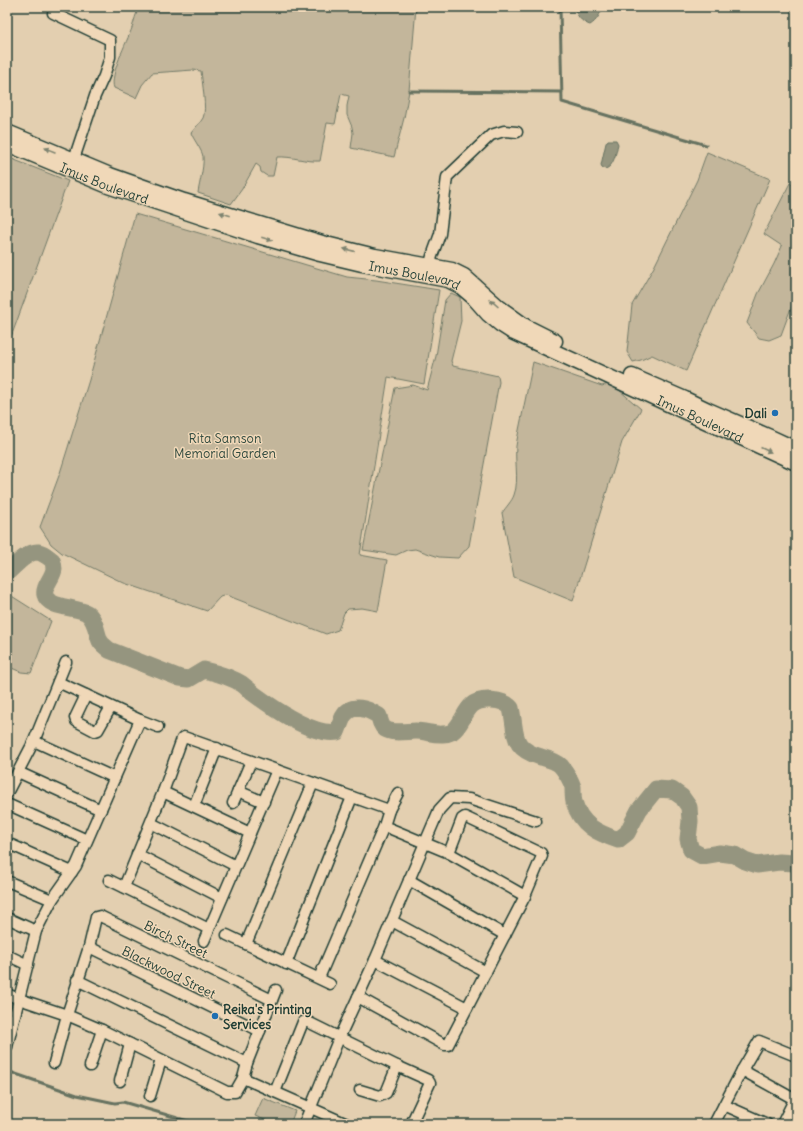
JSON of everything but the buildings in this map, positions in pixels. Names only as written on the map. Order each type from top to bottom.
[{"type":"main road","name":"Imus Boulevard","points":[[7,132],[72,165]]},
{"type":"main road","name":"Imus Boulevard","points":[[7,144],[72,165],[110,175],[321,249],[374,256],[429,271],[460,286],[473,297],[488,314],[514,333],[796,463]]},
{"type":"main road","name":"Imus Boulevard","points":[[429,271],[452,270],[464,276],[500,308],[525,326],[542,335],[646,383],[796,449]]},
{"type":"street","points":[[53,13],[110,40],[110,57],[104,76],[95,96],[72,165]]},
{"type":"street","points":[[429,271],[440,234],[447,177],[491,135],[504,131],[518,132]]},
{"type":"street","points":[[7,793],[34,741],[66,662]]},
{"type":"street","points":[[58,682],[158,727]]},
{"type":"street","points":[[86,695],[76,721],[95,731],[98,730],[111,707]]},
{"type":"street","points":[[8,1041],[36,931],[52,900],[76,866],[140,720]]},
{"type":"street","points":[[124,887],[163,792],[182,739],[186,737],[389,810]]},
{"type":"street","points":[[34,741],[115,778]]},
{"type":"street","points":[[194,806],[217,748]]},
{"type":"street","points":[[234,803],[251,760]]},
{"type":"street","points":[[204,941],[277,770]]},
{"type":"street","points":[[18,772],[101,810]]},
{"type":"street","points":[[246,944],[313,783]]},
{"type":"street","points":[[238,791],[264,802]]},
{"type":"street","points":[[163,792],[250,833]]},
{"type":"street","points":[[319,978],[384,826],[389,810],[398,793]]},
{"type":"street","points":[[286,964],[352,797]]},
{"type":"street","points":[[304,1124],[339,1038],[375,960],[439,810],[450,798],[469,799],[536,821]]},
{"type":"street","points":[[7,804],[87,840]]},
{"type":"street","points":[[358,997],[448,1045],[525,896],[542,856],[541,852],[465,817],[462,819],[449,853]]},
{"type":"street","points":[[150,823],[236,866]]},
{"type":"street","points":[[384,826],[449,853],[525,896]]},
{"type":"street","points":[[7,843],[72,872]]},
{"type":"street","points":[[137,854],[222,898]]},
{"type":"street","points":[[108,880],[209,929]]},
{"type":"street","points":[[410,880],[505,935]]},
{"type":"street","points":[[7,881],[52,900]]},
{"type":"street","name":"Birch Street","points":[[89,948],[96,917],[100,916],[272,1000]]},
{"type":"street","points":[[7,918],[36,931]]},
{"type":"street","points":[[392,921],[486,972]]},
{"type":"street","points":[[227,935],[330,984]]},
{"type":"street","points":[[54,1063],[77,980],[89,948]]},
{"type":"street","name":"Blackwood Street","points":[[89,948],[260,1031]]},
{"type":"street","points":[[7,955],[28,965]]},
{"type":"street","points":[[375,960],[467,1008]]},
{"type":"street","points":[[77,980],[247,1062]]},
{"type":"street","points":[[7,994],[67,1015],[102,1030],[227,1092],[235,1092],[243,1078],[247,1062],[276,990]]},
{"type":"street","points":[[275,1092],[304,1021],[428,1080],[430,1083],[411,1124]]},
{"type":"street","points":[[90,1066],[102,1030]]},
{"type":"street","points":[[714,1124],[759,1041],[796,1056]]},
{"type":"street","points":[[120,1081],[130,1044]]},
{"type":"street","points":[[150,1096],[161,1060]]},
{"type":"street","points":[[360,1090],[380,1096],[386,1093],[397,1066]]},
{"type":"street","points":[[742,1070],[795,1097],[782,1124]]},
{"type":"street","points":[[243,1078],[347,1124]]},
{"type":"street","points":[[724,1105],[767,1124]]},
{"type":"green space","points":[[139,7],[416,7],[409,91],[394,157],[351,148],[353,133],[347,115],[349,96],[341,94],[335,124],[327,123],[320,161],[277,157],[273,176],[267,176],[261,172],[260,167],[256,164],[242,189],[231,204],[198,193],[203,167],[203,157],[201,150],[191,133],[202,120],[204,114],[201,71],[193,70],[152,73],[142,85],[136,98],[114,88],[113,82],[116,67]]},
{"type":"green space","points":[[707,152],[770,179],[686,371],[652,355],[633,362],[627,352],[632,305],[654,267],[697,180]]},
{"type":"green space","points":[[7,157],[68,181],[7,348]]},
{"type":"green space","points":[[790,183],[796,186],[796,296],[781,335],[769,340],[759,338],[747,323],[758,294],[782,246],[764,234]]},
{"type":"green space","name":"Rita Samson Memorial Garden","points":[[135,214],[347,277],[439,290],[424,384],[388,377],[360,555],[387,560],[378,611],[362,608],[348,609],[344,613],[338,630],[326,634],[226,595],[220,597],[207,611],[124,583],[62,553],[51,544],[40,527],[60,473],[89,380]]},
{"type":"green space","points":[[451,293],[460,297],[461,321],[451,361],[453,366],[498,376],[499,382],[469,546],[458,558],[439,557],[415,549],[407,550],[396,555],[363,550],[395,388],[413,385],[427,390],[436,356],[445,300]]},
{"type":"green space","points":[[533,362],[602,386],[611,383],[641,409],[622,442],[573,601],[514,577],[502,513],[512,500],[516,489],[516,446]]},
{"type":"green space","points":[[7,593],[51,621],[31,673],[21,672],[7,666]]},
{"type":"green space","points":[[263,1098],[295,1111],[290,1124],[275,1124],[255,1116]]},
{"type":"shaded area","points":[[574,7],[603,7],[599,15],[590,25],[580,18]]},
{"type":"shaded area","points":[[608,140],[616,140],[618,144],[613,162],[608,168],[605,169],[601,165]]},
{"type":"waterway","points":[[560,7],[562,102],[706,145]]},
{"type":"waterway","points":[[409,91],[562,92]]},
{"type":"waterway","points":[[7,573],[30,554],[34,552],[44,554],[52,560],[54,568],[45,588],[45,595],[47,599],[57,605],[87,613],[94,623],[101,642],[109,650],[180,678],[189,679],[204,670],[229,677],[242,684],[254,694],[293,720],[316,730],[337,732],[343,717],[347,712],[355,708],[360,708],[379,716],[380,722],[388,731],[419,731],[445,734],[452,732],[455,729],[469,708],[476,702],[486,700],[498,701],[508,705],[511,708],[515,733],[519,744],[531,753],[552,760],[561,766],[573,787],[574,800],[577,810],[586,823],[597,831],[618,840],[627,833],[639,810],[656,789],[672,790],[682,797],[689,807],[690,821],[688,839],[691,850],[702,856],[720,853],[735,855],[745,861],[757,865],[779,862],[794,863],[796,865]]},
{"type":"waterway","points":[[7,1071],[77,1095],[115,1103],[123,1102],[198,1124]]},
{"type":"place","name":"Dali","points":[[775,413]]},
{"type":"place","name":"Reika's Printing Services","points":[[215,1016]]}]
